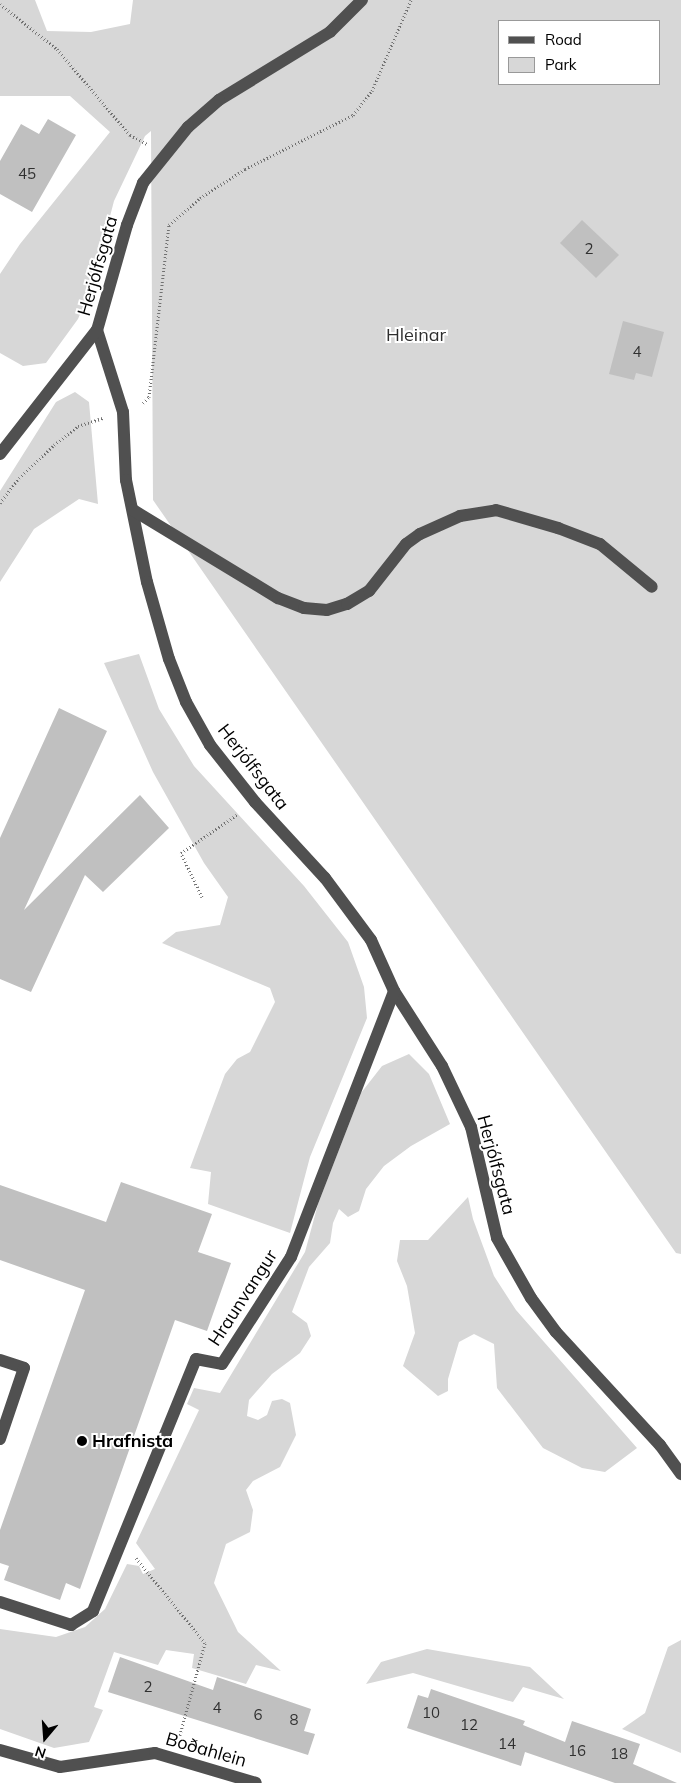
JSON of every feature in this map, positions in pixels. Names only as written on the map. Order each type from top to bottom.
[{"type":"street","name":"Herjólfsgata","points":[[362,0],[330,32],[219,100],[188,127],[144,183],[130,217],[97,330],[123,412],[126,480],[157,616],[169,659],[186,702],[210,745],[255,802],[325,878],[371,940],[394,991],[442,1066],[471,1127],[497,1238],[531,1298],[556,1332],[660,1445],[681,1474]]},
{"type":"street","points":[[0,454],[97,330]]},
{"type":"street","points":[[133,510],[278,598],[304,608],[327,610],[347,604],[369,590],[406,544],[420,534],[460,516],[496,510],[558,528],[600,544],[652,587]]},
{"type":"street","name":"Hraunvangur","points":[[0,1602],[71,1625],[93,1611],[196,1359],[222,1364],[292,1256],[394,991]]},
{"type":"street","points":[[0,1360],[24,1368],[0,1439]]},
{"type":"street","name":"Boðahlein","points":[[0,1750],[60,1767],[155,1752],[256,1783]]},
{"type":"path","points":[[0,503],[19,478],[78,426],[138,407],[149,397],[169,225],[200,198],[244,169],[353,115],[372,91],[411,0]]},
{"type":"path","points":[[0,4],[58,49],[130,135],[166,154]]},
{"type":"path","points":[[202,897],[181,853],[255,802]]},
{"type":"path","points":[[118,1550],[141,1561],[205,1643],[174,1758]]},
{"type":"green space","name":"Hleinar","points":[[0,0],[35,0],[47,31],[91,32],[130,24],[133,0],[681,0],[681,1254],[676,1253],[153,500],[151,131],[145,136],[114,201],[91,289],[78,319],[46,363],[23,366],[0,353],[0,274],[20,244],[110,132],[70,96],[0,96]]},
{"type":"green space","points":[[75,392],[89,402],[98,504],[79,499],[34,529],[0,582],[0,491],[56,402]]},
{"type":"green space","points":[[139,654],[159,709],[194,766],[304,886],[348,942],[364,987],[367,1018],[310,1157],[290,1233],[208,1204],[211,1172],[190,1168],[225,1074],[237,1059],[250,1052],[275,1002],[270,988],[162,943],[176,932],[220,925],[228,897],[204,863],[153,772],[104,663]]},
{"type":"green space","points":[[409,1054],[429,1074],[450,1124],[411,1146],[384,1166],[366,1189],[359,1211],[348,1217],[339,1209],[333,1223],[330,1243],[309,1267],[292,1312],[307,1323],[311,1336],[300,1353],[272,1374],[249,1400],[247,1416],[258,1420],[267,1415],[272,1401],[282,1399],[290,1403],[296,1435],[280,1467],[253,1481],[246,1490],[253,1510],[250,1532],[226,1544],[214,1583],[238,1632],[281,1671],[256,1665],[246,1684],[192,1668],[194,1654],[166,1650],[158,1665],[114,1652],[94,1707],[103,1710],[89,1742],[54,1748],[0,1729],[0,1629],[56,1637],[85,1627],[105,1609],[127,1564],[139,1566],[143,1574],[155,1569],[136,1543],[199,1410],[187,1404],[194,1388],[220,1393],[305,1252],[318,1204],[361,1093],[382,1066]]},
{"type":"green space","points":[[468,1197],[473,1219],[494,1276],[516,1310],[637,1448],[605,1472],[582,1468],[543,1448],[497,1388],[494,1344],[474,1334],[459,1342],[448,1379],[448,1391],[438,1396],[403,1366],[415,1333],[407,1286],[397,1261],[400,1240],[428,1240]]},
{"type":"green space","points":[[681,1640],[681,1753],[622,1729],[645,1713],[668,1647]]},
{"type":"green space","points":[[427,1649],[530,1667],[564,1699],[523,1687],[513,1702],[413,1673],[366,1684],[381,1662]]},
{"type":"building","points":[[48,119],[76,135],[32,212],[0,194],[0,161],[21,124],[39,134]]},
{"type":"building","points":[[582,220],[619,255],[596,278],[560,243]]},
{"type":"building","points":[[623,321],[664,332],[652,377],[636,373],[634,380],[609,374]]},
{"type":"building","points":[[59,708],[107,731],[24,910],[140,795],[169,828],[103,892],[85,875],[31,992],[0,979],[0,838]]},
{"type":"building","name":"Hrafnista","points":[[121,1182],[212,1214],[198,1252],[231,1263],[207,1331],[175,1320],[80,1589],[66,1583],[60,1600],[4,1580],[9,1566],[0,1563],[0,1530],[85,1290],[0,1260],[0,1185],[106,1222]]},
{"type":"building","points":[[120,1657],[213,1690],[217,1677],[311,1709],[304,1731],[315,1734],[308,1755],[108,1692]]},
{"type":"building","points":[[431,1689],[525,1721],[523,1725],[565,1742],[572,1721],[640,1744],[633,1764],[677,1783],[615,1783],[525,1752],[521,1766],[407,1728],[418,1695],[428,1698]]},
{"type":"place","name":"Hrafnista","points":[[82,1441]]}]
